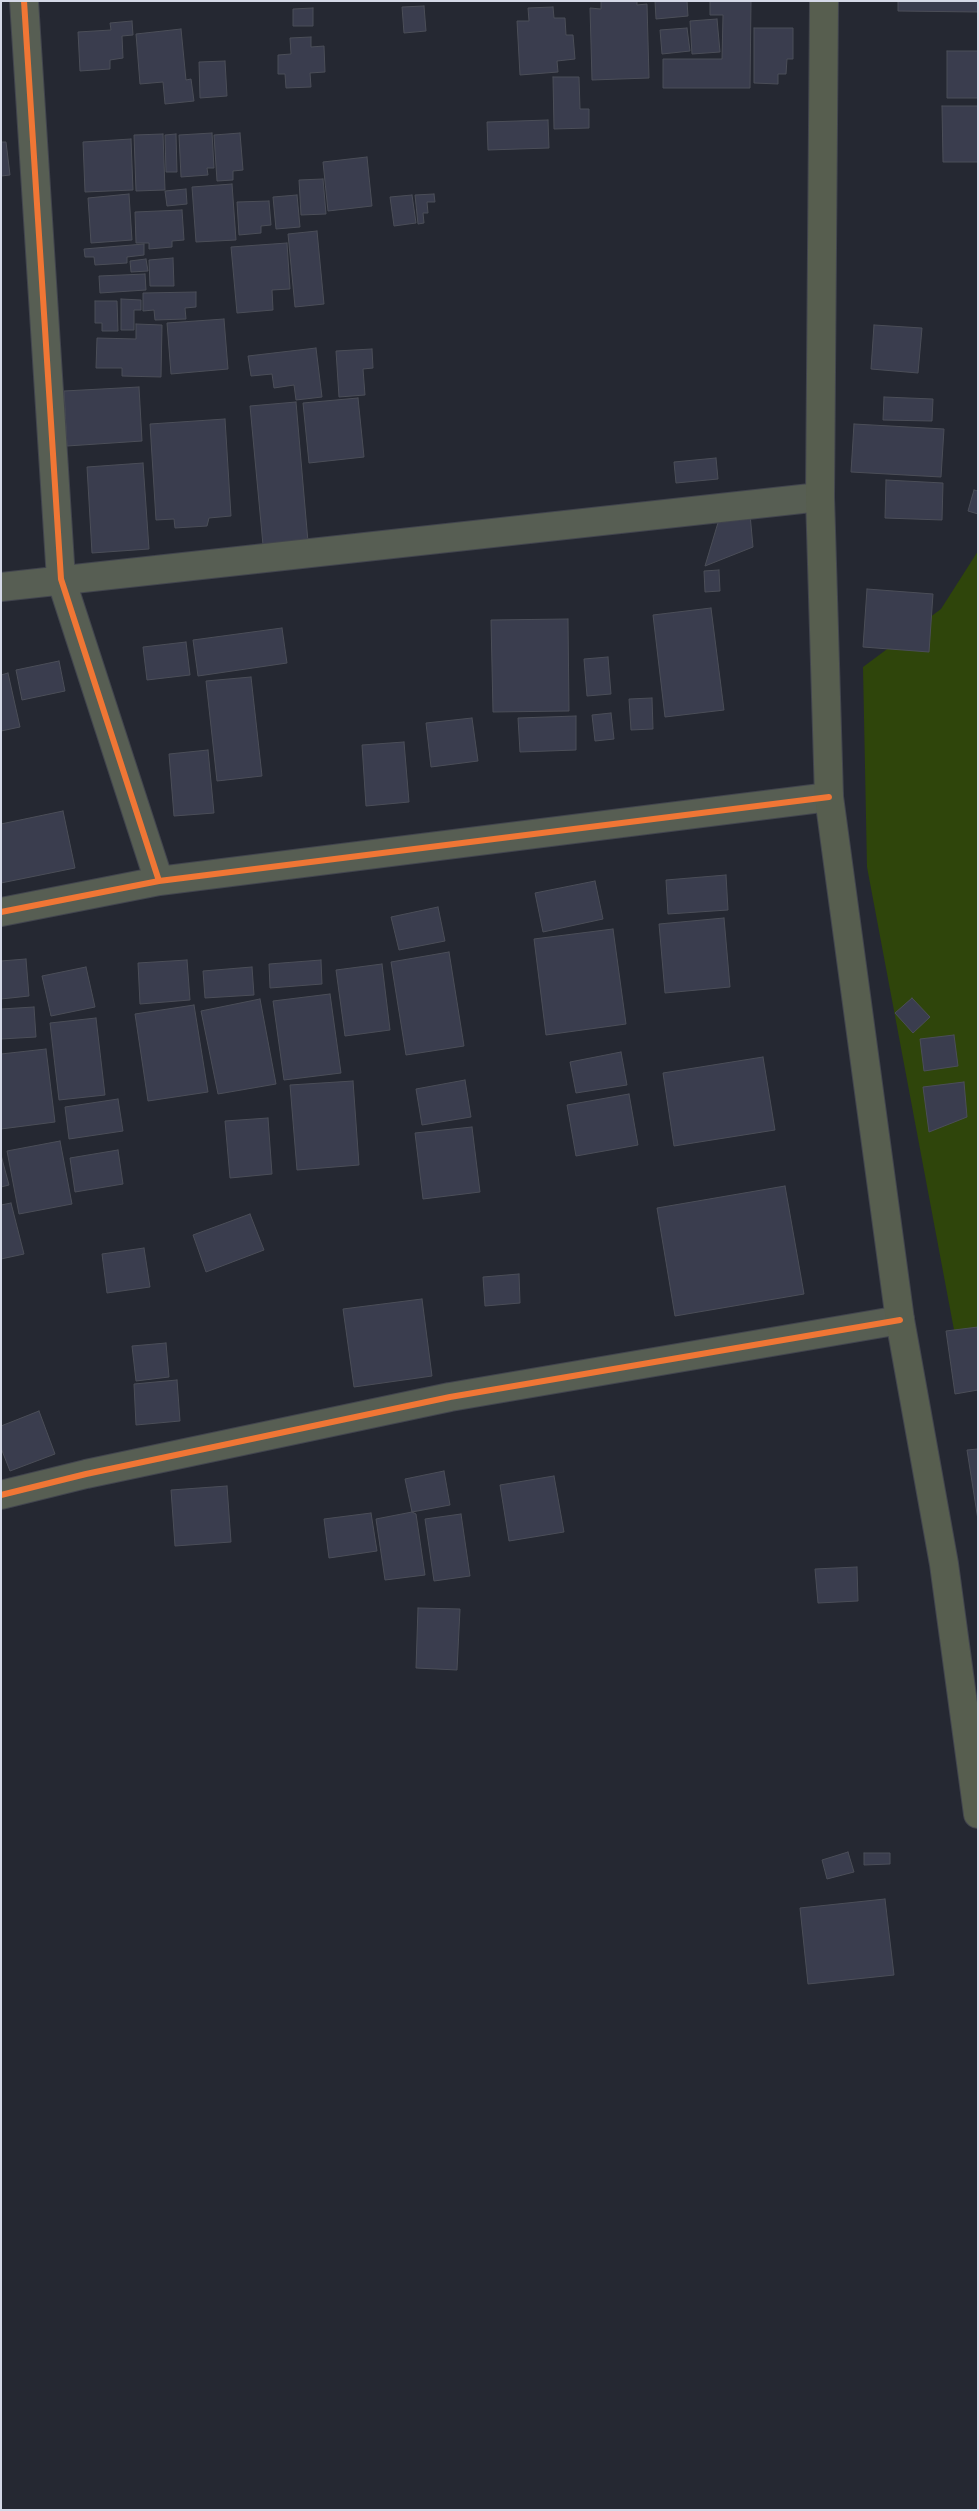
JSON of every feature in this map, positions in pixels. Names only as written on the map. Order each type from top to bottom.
[{"type":"main road","points":[[824,1],[820,498],[829,797],[900,1320],[944,1564],[978,1814]]},
{"type":"street","points":[[24,1],[61,580],[159,881]]},
{"type":"street","points":[[1,587],[820,498]]},
{"type":"street","points":[[1,912],[159,881],[829,797]]},
{"type":"street","points":[[1,1495],[86,1474],[450,1397],[900,1320]]},
{"type":"green space","points":[[978,551],[978,1382],[964,1383],[867,867],[863,667],[941,609]]},
{"type":"building","points":[[601,1],[637,1],[637,5],[647,4],[649,78],[592,80],[590,8],[601,9]]},
{"type":"building","points":[[655,1],[687,1],[688,16],[656,19]]},
{"type":"building","points":[[710,1],[751,1],[750,88],[663,88],[663,59],[722,59],[723,15],[710,15]]},
{"type":"building","points":[[898,1],[978,1],[978,12],[898,11]]},
{"type":"building","points":[[424,6],[426,31],[404,33],[402,7]]},
{"type":"building","points":[[553,7],[554,18],[565,18],[566,35],[573,35],[575,59],[557,61],[558,72],[520,75],[517,21],[529,21],[528,8]]},
{"type":"building","points":[[313,8],[313,26],[293,26],[293,9]]},
{"type":"building","points":[[717,19],[720,52],[692,54],[690,21]]},
{"type":"building","points":[[132,21],[133,35],[122,36],[123,58],[110,60],[110,69],[80,71],[78,32],[111,30],[110,23]]},
{"type":"building","points":[[687,28],[690,51],[662,54],[660,30]]},
{"type":"building","points":[[754,28],[793,28],[793,59],[787,59],[786,74],[778,74],[778,84],[754,83]]},
{"type":"building","points":[[181,29],[186,80],[191,79],[194,101],[165,104],[163,82],[140,84],[136,34]]},
{"type":"building","points":[[311,37],[311,47],[324,46],[325,72],[310,73],[311,87],[286,88],[285,74],[278,74],[278,55],[291,54],[290,38]]},
{"type":"building","points":[[947,51],[978,51],[978,98],[947,98]]},
{"type":"building","points":[[225,61],[227,96],[200,98],[199,62]]},
{"type":"building","points":[[553,77],[579,77],[580,109],[589,109],[589,128],[554,129]]},
{"type":"building","points":[[942,106],[978,106],[978,162],[943,162]]},
{"type":"building","points":[[548,120],[549,148],[488,150],[487,122]]},
{"type":"building","points":[[212,133],[214,168],[207,168],[208,175],[181,177],[179,135]]},
{"type":"building","points":[[240,133],[243,170],[233,171],[233,180],[217,181],[214,135]]},
{"type":"building","points":[[163,134],[165,190],[136,191],[134,135]]},
{"type":"building","points":[[176,134],[177,172],[166,172],[165,135]]},
{"type":"building","points":[[131,139],[133,190],[85,192],[83,142]]},
{"type":"building","points":[[1,142],[6,142],[10,175],[1,176]]},
{"type":"building","points":[[367,157],[372,206],[328,211],[323,162]]},
{"type":"building","points":[[323,179],[326,214],[301,215],[299,180]]},
{"type":"building","points":[[232,184],[236,240],[196,242],[192,187]]},
{"type":"building","points":[[186,189],[187,204],[167,206],[165,191]]},
{"type":"building","points":[[129,194],[132,240],[91,243],[88,198]]},
{"type":"building","points":[[434,194],[435,202],[427,202],[428,213],[423,213],[424,223],[418,224],[415,195]]},
{"type":"building","points":[[297,195],[300,227],[276,229],[273,197]]},
{"type":"building","points":[[412,195],[416,223],[394,226],[390,197]]},
{"type":"building","points":[[269,201],[271,225],[261,226],[261,233],[239,235],[237,202]]},
{"type":"building","points":[[182,210],[184,240],[172,241],[172,247],[149,249],[149,243],[136,243],[135,212]]},
{"type":"building","points":[[317,231],[324,304],[295,307],[288,234]]},
{"type":"building","points":[[287,243],[290,289],[272,290],[273,310],[237,313],[231,247]]},
{"type":"building","points":[[144,244],[144,255],[127,257],[127,263],[95,265],[94,257],[85,257],[84,249]]},
{"type":"building","points":[[173,258],[174,286],[150,286],[149,260]]},
{"type":"building","points":[[146,259],[148,271],[131,272],[130,261]]},
{"type":"building","points":[[145,274],[146,290],[100,293],[99,276]]},
{"type":"building","points":[[196,292],[196,307],[185,308],[186,319],[155,320],[154,310],[143,311],[143,293]]},
{"type":"building","points":[[121,299],[141,300],[141,310],[134,310],[134,330],[121,330]]},
{"type":"building","points":[[95,301],[117,301],[118,331],[102,331],[102,323],[95,323]]},
{"type":"building","points":[[224,319],[228,369],[171,374],[167,323]]},
{"type":"building","points":[[136,324],[162,325],[161,377],[122,376],[122,368],[96,368],[97,338],[136,339]]},
{"type":"building","points":[[874,325],[922,328],[918,373],[871,369]]},
{"type":"building","points":[[316,348],[322,397],[296,400],[294,385],[274,388],[272,374],[251,376],[248,356]]},
{"type":"building","points":[[372,349],[373,368],[363,369],[365,395],[339,397],[336,351]]},
{"type":"building","points":[[139,387],[142,441],[67,446],[64,391]]},
{"type":"building","points":[[884,397],[933,399],[932,421],[883,420]]},
{"type":"building","points":[[358,398],[364,457],[309,463],[303,403]]},
{"type":"building","points":[[296,402],[308,542],[263,545],[250,406]]},
{"type":"building","points":[[225,419],[231,516],[209,518],[207,526],[175,528],[174,519],[156,520],[150,424]]},
{"type":"building","points":[[854,424],[944,429],[941,477],[851,472]]},
{"type":"building","points":[[716,458],[718,479],[676,483],[674,462]]},
{"type":"building","points":[[143,463],[149,549],[92,553],[87,467]]},
{"type":"building","points":[[886,480],[943,483],[942,520],[885,518]]},
{"type":"building","points":[[974,490],[978,491],[978,514],[968,511]]},
{"type":"building","points":[[750,514],[753,547],[705,566],[720,516]]},
{"type":"building","points":[[719,570],[720,591],[705,592],[704,571]]},
{"type":"building","points":[[867,589],[933,594],[929,652],[863,647]]},
{"type":"building","points":[[711,608],[724,710],[665,717],[653,615]]},
{"type":"building","points":[[568,619],[569,711],[493,712],[491,620]]},
{"type":"building","points":[[282,628],[287,663],[198,676],[193,640]]},
{"type":"building","points":[[186,642],[190,675],[147,680],[143,647]]},
{"type":"building","points":[[608,657],[611,694],[587,696],[584,659]]},
{"type":"building","points":[[59,661],[65,691],[22,700],[16,670]]},
{"type":"building","points":[[8,673],[20,727],[1,731],[1,675]]},
{"type":"building","points":[[251,677],[262,776],[217,781],[206,681]]},
{"type":"building","points":[[652,698],[653,729],[631,730],[629,699]]},
{"type":"building","points":[[611,713],[614,739],[595,741],[592,715]]},
{"type":"building","points":[[576,716],[576,750],[520,752],[518,718]]},
{"type":"building","points":[[472,718],[478,761],[431,767],[426,723]]},
{"type":"building","points":[[404,742],[409,802],[366,806],[362,745]]},
{"type":"building","points":[[208,750],[214,813],[174,816],[169,754]]},
{"type":"building","points":[[63,811],[75,868],[1,883],[1,824]]},
{"type":"building","points":[[726,875],[728,910],[668,914],[666,880]]},
{"type":"building","points":[[595,881],[603,919],[543,932],[535,893]]},
{"type":"building","points":[[438,907],[445,941],[399,950],[391,917]]},
{"type":"building","points":[[724,918],[730,987],[665,993],[659,924]]},
{"type":"building","points":[[613,929],[626,1024],[546,1035],[534,939]]},
{"type":"building","points":[[449,952],[464,1046],[406,1055],[391,962]]},
{"type":"building","points":[[26,959],[29,996],[1,999],[1,961]]},
{"type":"building","points":[[187,960],[190,1000],[140,1004],[138,963]]},
{"type":"building","points":[[321,960],[322,984],[270,988],[269,964]]},
{"type":"building","points":[[382,964],[390,1030],[345,1036],[336,970]]},
{"type":"building","points":[[86,967],[95,1007],[51,1016],[42,976]]},
{"type":"building","points":[[252,967],[254,995],[205,998],[203,971]]},
{"type":"building","points":[[330,994],[341,1073],[284,1080],[273,1001]]},
{"type":"building","points":[[912,998],[930,1017],[913,1033],[895,1013]]},
{"type":"building","points":[[260,999],[276,1084],[218,1094],[201,1011]]},
{"type":"building","points":[[194,1005],[208,1092],[148,1101],[135,1014]]},
{"type":"building","points":[[34,1007],[36,1037],[1,1039],[1,1009]]},
{"type":"building","points":[[96,1018],[105,1095],[59,1100],[50,1023]]},
{"type":"building","points":[[954,1035],[958,1066],[924,1071],[920,1039]]},
{"type":"building","points":[[46,1049],[55,1122],[1,1129],[1,1054]]},
{"type":"building","points":[[621,1052],[627,1085],[576,1093],[570,1062]]},
{"type":"building","points":[[763,1057],[775,1130],[674,1146],[663,1073]]},
{"type":"building","points":[[465,1080],[471,1117],[422,1125],[416,1089]]},
{"type":"building","points":[[353,1081],[359,1165],[297,1170],[290,1085]]},
{"type":"building","points":[[964,1082],[967,1117],[929,1132],[923,1087]]},
{"type":"building","points":[[629,1094],[638,1145],[576,1156],[567,1105]]},
{"type":"building","points":[[118,1099],[123,1131],[69,1139],[65,1107]]},
{"type":"building","points":[[268,1118],[272,1174],[230,1178],[225,1121]]},
{"type":"building","points":[[472,1127],[480,1192],[423,1199],[415,1133]]},
{"type":"building","points":[[60,1141],[72,1204],[19,1214],[7,1151]]},
{"type":"building","points":[[118,1150],[123,1184],[75,1192],[70,1158]]},
{"type":"building","points":[[1,1155],[9,1185],[1,1187]]},
{"type":"building","points":[[785,1186],[804,1294],[675,1316],[657,1208]]},
{"type":"building","points":[[11,1203],[24,1254],[1,1259],[1,1205]]},
{"type":"building","points":[[250,1214],[264,1250],[206,1272],[193,1235]]},
{"type":"building","points":[[144,1248],[150,1287],[107,1293],[102,1254]]},
{"type":"building","points":[[519,1274],[520,1303],[485,1306],[483,1277]]},
{"type":"building","points":[[422,1299],[432,1376],[354,1387],[343,1309]]},
{"type":"building","points":[[978,1327],[978,1390],[955,1394],[946,1331]]},
{"type":"building","points":[[166,1343],[169,1377],[136,1381],[132,1346]]},
{"type":"building","points":[[177,1380],[180,1421],[136,1425],[134,1384]]},
{"type":"building","points":[[39,1411],[55,1454],[10,1471],[1,1448],[1,1426]]},
{"type":"building","points":[[978,1449],[978,1520],[967,1450]]},
{"type":"building","points":[[444,1471],[450,1505],[412,1512],[405,1479]]},
{"type":"building","points":[[554,1476],[564,1532],[509,1541],[500,1485]]},
{"type":"building","points":[[227,1486],[231,1542],[175,1546],[171,1490]]},
{"type":"building","points":[[412,1512],[416,1514],[425,1575],[385,1580],[376,1519]]},
{"type":"building","points":[[371,1513],[377,1551],[329,1558],[324,1519]]},
{"type":"building","points":[[461,1514],[470,1576],[434,1581],[425,1519]]},
{"type":"building","points":[[857,1567],[858,1601],[818,1603],[815,1569]]},
{"type":"building","points":[[418,1608],[460,1609],[457,1670],[416,1668]]},
{"type":"building","points":[[848,1852],[854,1872],[827,1879],[822,1860]]},
{"type":"building","points":[[864,1853],[890,1853],[890,1864],[864,1865]]},
{"type":"building","points":[[885,1899],[894,1975],[808,1984],[800,1908]]},
{"type":"cycle path","points":[[24,1],[61,579],[159,881]]},
{"type":"cycle path","points":[[1,912],[159,881],[829,797]]},
{"type":"cycle path","points":[[1,1495],[86,1474],[450,1397],[900,1320]]}]
